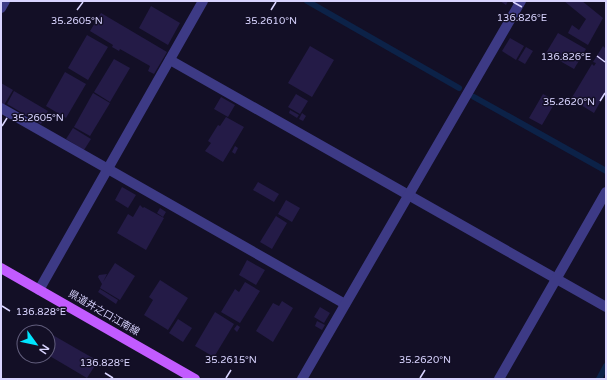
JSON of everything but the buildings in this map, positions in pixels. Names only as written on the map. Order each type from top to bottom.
[{"type":"main road","name":"県道井之口江南線","points":[[1,268],[191,378]]},
{"type":"street","points":[[1,8],[5,1]]},
{"type":"street","points":[[39,290],[203,1]]},
{"type":"street","points":[[302,379],[521,1]]},
{"type":"street","points":[[170,60],[606,307]]},
{"type":"street","points":[[1,108],[345,304]]},
{"type":"street","points":[[499,379],[606,192]]},
{"type":"waterway","points":[[307,1],[459,88]]},
{"type":"waterway","points":[[474,97],[606,171]]},
{"type":"waterway","points":[[599,379],[606,366]]}]
